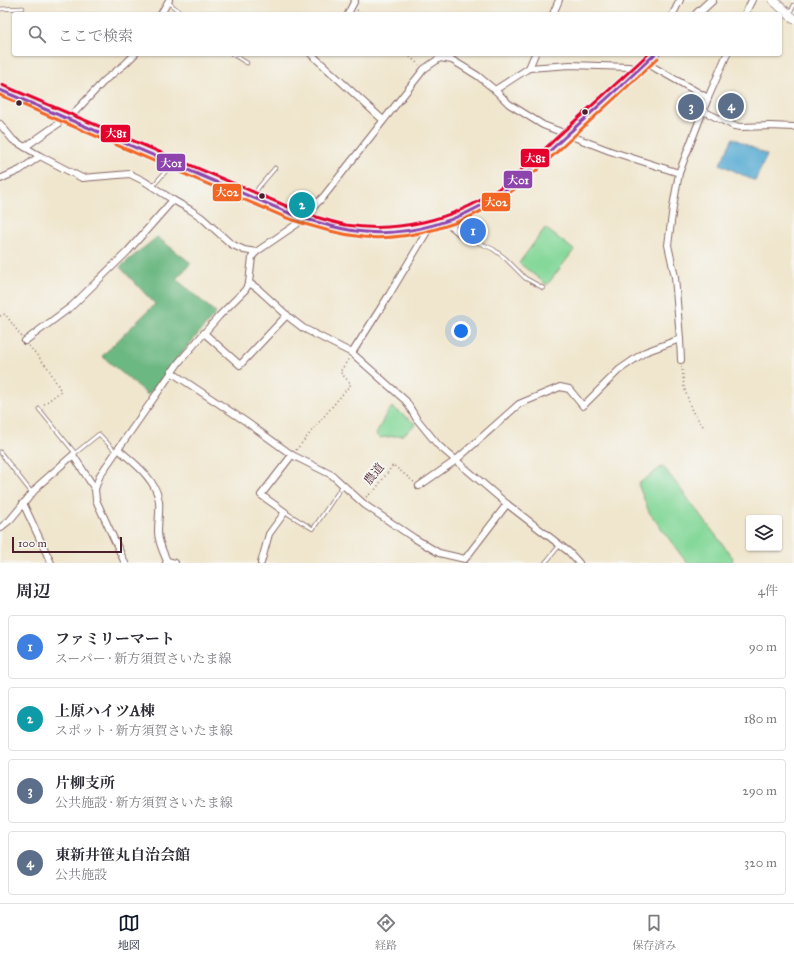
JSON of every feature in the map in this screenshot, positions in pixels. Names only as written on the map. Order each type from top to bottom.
[{"type":"main road","points":[[699,12],[712,0]]},
{"type":"main road","points":[[773,0],[792,17]]},
{"type":"main road","points":[[0,90],[302,218],[331,226],[365,232],[398,231],[445,221],[471,211],[499,194],[529,171],[653,56]]},
{"type":"street","points":[[349,12],[355,0]]},
{"type":"street","points":[[554,12],[560,0]]},
{"type":"street","points":[[674,12],[680,0]]},
{"type":"street","points":[[746,12],[752,0]]},
{"type":"street","points":[[162,12],[168,1]]},
{"type":"street","points":[[25,147],[66,117],[73,114],[105,80],[133,56]]},
{"type":"street","points":[[317,56],[383,120]]},
{"type":"street","points":[[529,68],[534,56]]},
{"type":"street","points":[[681,360],[675,277],[668,245],[673,207],[679,173],[726,56]]},
{"type":"street","points":[[125,563],[96,500],[95,489],[100,475],[171,372],[219,316],[245,290],[249,283],[252,257],[256,252],[297,224],[324,196],[424,69],[440,58],[452,60],[478,76],[495,90],[508,104],[543,125],[610,151],[679,173]]},
{"type":"street","points":[[646,63],[708,98]]},
{"type":"street","points":[[495,90],[529,68],[570,65],[629,67],[637,70]]},
{"type":"street","points":[[703,111],[734,126],[794,127]]},
{"type":"street","points":[[0,124],[13,140],[82,178],[130,174],[153,186],[173,200],[190,208],[231,244],[244,250],[256,252]]},
{"type":"street","points":[[0,179],[20,170],[40,156]]},
{"type":"street","points":[[25,341],[72,306],[128,251],[173,200]]},
{"type":"street","points":[[445,221],[463,236]]},
{"type":"street","points":[[352,353],[431,225]]},
{"type":"street","points":[[249,283],[257,288],[303,328],[352,353],[406,401],[416,418],[438,445],[507,504],[569,552],[579,563]]},
{"type":"street","points":[[204,333],[240,365],[287,315]]},
{"type":"street","points":[[419,486],[455,460],[519,404],[560,387],[569,389],[583,406],[619,370],[644,352],[680,339]]},
{"type":"street","points":[[171,372],[292,455],[332,475],[365,505],[439,553],[464,561],[507,504]]},
{"type":"street","points":[[117,450],[138,466],[154,486],[159,500],[159,539],[167,562],[175,563]]},
{"type":"street","points":[[0,528],[10,520],[38,485],[74,454],[95,489]]},
{"type":"street","points":[[261,563],[269,534],[285,512],[261,495],[292,455]]},
{"type":"street","points":[[23,503],[51,563]]},
{"type":"lane","points":[[168,1],[180,12]]},
{"type":"lane","points":[[792,17],[794,5]]},
{"type":"lane","points":[[0,9],[23,8]]},
{"type":"lane","points":[[235,56],[246,63]]},
{"type":"lane","points":[[153,186],[172,164]]},
{"type":"lane","points":[[254,198],[258,188],[275,168]]},
{"type":"lane","points":[[463,236],[493,249],[505,258],[525,278],[543,288]]},
{"type":"lane","points":[[39,409],[74,454],[99,434],[117,450]]},
{"type":"lane","points":[[0,452],[32,493]]},
{"type":"lane","points":[[285,512],[313,530],[343,485]]},
{"type":"lane","points":[[545,563],[560,545]]},
{"type":"path","points":[[409,56],[424,69]]},
{"type":"path","points":[[0,316],[5,314],[48,368],[61,391],[39,409]]},
{"type":"path","points":[[292,455],[351,384],[340,372],[352,353]]},
{"type":"path","points":[[681,360],[684,387],[692,411],[703,426]]},
{"type":"path","name":"農道","points":[[361,501],[375,490],[393,465],[419,486]]},
{"type":"green space","points":[[545,228],[574,250],[547,285],[519,263]]},
{"type":"green space","points":[[157,237],[191,263],[176,279],[216,313],[148,395],[102,356],[155,304],[120,267]]},
{"type":"green space","points":[[392,407],[416,424],[403,435],[380,438],[376,435],[385,416]]},
{"type":"green space","points":[[663,466],[733,558],[731,563],[687,563],[649,512],[638,484]]},
{"type":"water","points":[[733,138],[767,155],[755,181],[720,164]]},
{"type":"transit line","name":"大81","points":[[2,85],[298,211],[346,225],[384,227],[423,222],[442,217],[478,202],[494,192],[522,170],[646,56]]},
{"type":"transit line","name":"大01","points":[[0,90],[289,213],[336,227],[355,231],[382,233],[399,232],[434,225],[467,213],[497,196],[534,166],[653,56]]},
{"type":"transit line","name":"大02","points":[[0,95],[287,218],[334,232],[353,236],[381,238],[417,234],[453,224],[501,199],[538,170],[658,58]]},
{"type":"place","name":"東新井笹丸自治会館","points":[[731,106]]},
{"type":"place","name":"片柳支所","points":[[691,107]]},
{"type":"place","name":"上原ハイツA棟","points":[[302,205]]},
{"type":"place","name":"ファミリーマート","points":[[473,231]]}]
